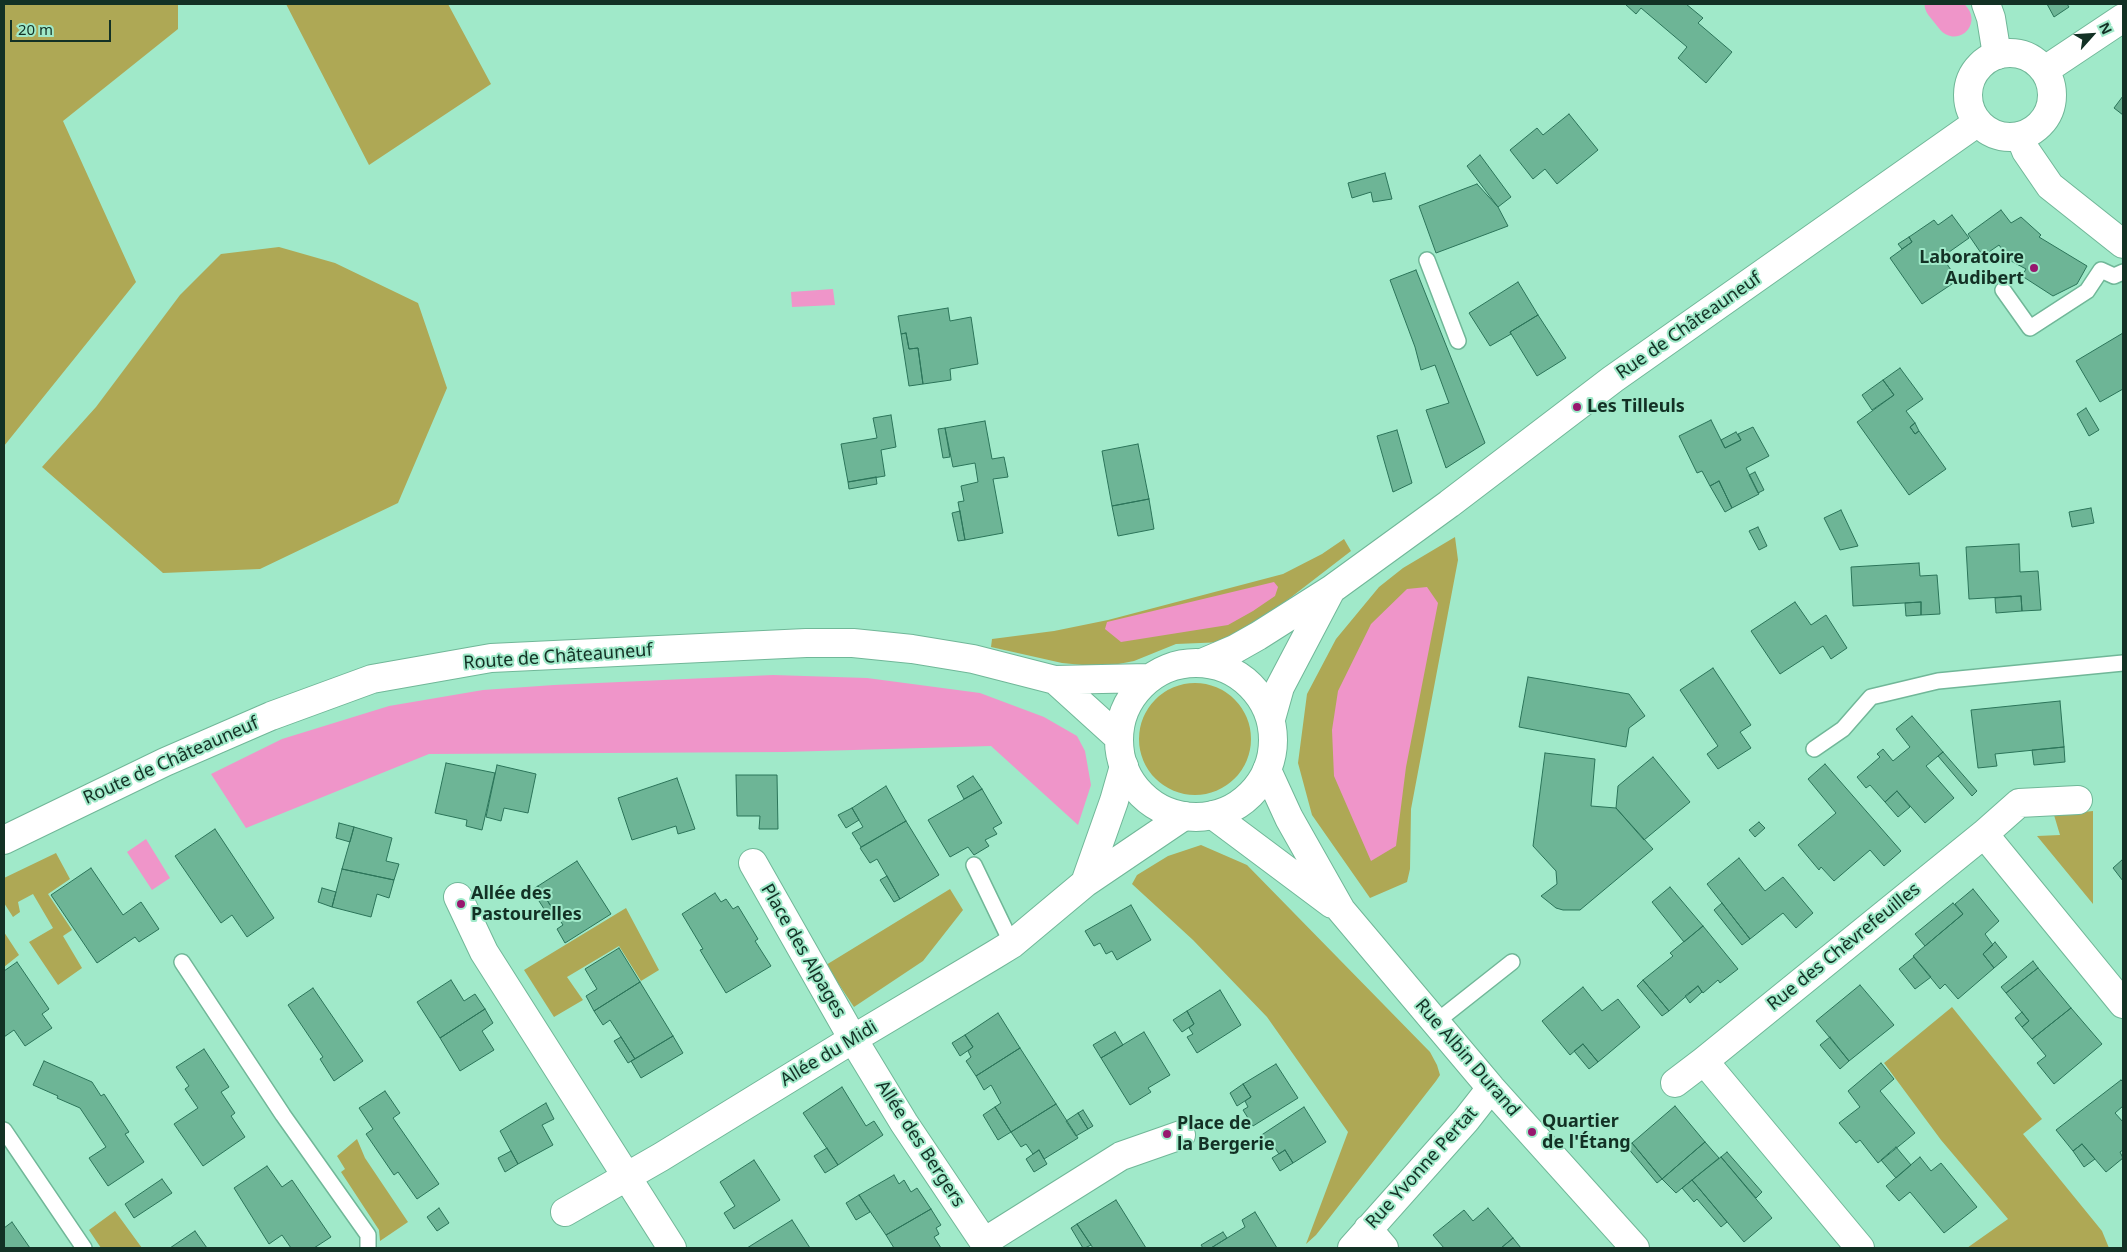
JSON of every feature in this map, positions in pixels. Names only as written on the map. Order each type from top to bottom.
[{"type":"street","points":[[1986,4],[1991,18],[1997,55]]},
{"type":"street","points":[[2044,70],[2123,18]]},
{"type":"street","points":[[2010,53],[2023,55],[2035,61],[2044,70],[2051,85],[2052,102],[2046,118],[2035,130],[2020,136],[2004,137],[1990,132],[1978,122],[1972,111],[1969,97],[1970,84],[1976,72],[1985,62],[1997,55],[2010,53]]},
{"type":"street","name":"Rue de Châteauneuf","points":[[1202,663],[1235,649],[1258,636],[1332,589],[1449,504],[1613,379],[1978,122]]},
{"type":"street","points":[[2020,136],[2026,151],[2050,186],[2123,244]]},
{"type":"street","name":"Rue de Châteauneuf","points":[[1270,719],[1280,687],[1332,589]]},
{"type":"street","name":"Route de Châteauneuf","points":[[4,840],[165,762],[271,716],[372,679],[492,658],[806,643],[853,643],[912,649],[973,659],[1054,680],[1149,678]]},
{"type":"street","points":[[1202,663],[1220,666],[1237,675],[1252,687],[1263,702],[1270,719],[1273,736],[1272,753],[1267,770],[1258,786],[1245,800],[1230,809],[1213,815],[1184,816],[1168,812],[1153,804],[1141,794],[1131,781],[1124,766],[1119,738],[1123,715],[1133,695],[1149,678],[1165,669],[1183,664],[1202,663]]},
{"type":"street","name":"Route de Châteauneuf","points":[[1054,680],[1119,738]]},
{"type":"street","points":[[1085,883],[1114,802],[1124,766]]},
{"type":"street","name":"Rue Albin Durand","points":[[1267,770],[1289,818],[1341,910],[1491,1088],[1635,1248]]},
{"type":"street","name":"Rue des Chèvrefeuilles","points":[[1675,1083],[1984,834],[2019,803],[2078,800]]},
{"type":"street","name":"Rue Albin Durand","points":[[1213,815],[1341,910]]},
{"type":"street","name":"Allée du Midi","points":[[565,1212],[661,1157],[1012,944],[1085,883],[1184,816]]},
{"type":"street","points":[[1984,834],[2123,1004]]},
{"type":"street","name":"Place des Alpages","points":[[753,863],[853,1039]]},
{"type":"street","points":[[458,897],[484,952],[672,1248]]},
{"type":"street","name":"Allée des Bergers","points":[[853,1039],[904,1123],[986,1245]]},
{"type":"street","points":[[1704,1061],[1851,1245]]},
{"type":"street","name":"Rue Yvonne Pertat","points":[[1368,1242],[1491,1088]]},
{"type":"street","points":[[986,1245],[1121,1156],[1181,1136]]},
{"type":"lane","points":[[1428,260],[1458,340]]},
{"type":"lane","points":[[2003,290],[2030,328],[2087,291],[2101,270],[2114,276],[2123,272]]},
{"type":"lane","points":[[1814,749],[1843,729],[1871,697],[1938,681],[2123,663]]},
{"type":"lane","points":[[974,864],[1012,944]]},
{"type":"lane","points":[[182,962],[286,1119],[368,1235],[368,1248]]},
{"type":"lane","points":[[1436,1022],[1512,962]]},
{"type":"lane","points":[[4,1130],[84,1248]]},
{"type":"shaded area","points":[[4,4],[178,4],[178,29],[63,121],[136,282],[4,446]]},
{"type":"shaded area","points":[[286,4],[448,4],[491,84],[369,165]]},
{"type":"shaded area","points":[[279,247],[335,263],[418,303],[447,388],[398,503],[260,569],[163,573],[42,467],[96,407],[180,295],[221,254]]},
{"type":"shaded area","points":[[833,289],[835,305],[792,307],[791,292]]},
{"type":"shaded area","points":[[1455,537],[1458,560],[1411,809],[1410,869],[1407,882],[1370,898],[1312,815],[1298,763],[1307,694],[1336,639],[1379,587],[1403,568]]},
{"type":"shaded area","points":[[1344,539],[1351,551],[1242,635],[1225,642],[1176,644],[1134,661],[1103,667],[1062,663],[991,647],[992,639],[1054,631],[1108,620],[1283,574],[1322,554]]},
{"type":"shaded area","points":[[1274,582],[1278,587],[1275,596],[1228,625],[1121,642],[1105,629],[1107,622]]},
{"type":"shaded area","points":[[1427,587],[1438,603],[1406,767],[1396,846],[1371,861],[1334,776],[1332,730],[1338,691],[1371,624],[1407,589]]},
{"type":"shaded area","points":[[773,675],[867,678],[980,693],[1044,717],[1077,736],[1085,751],[1091,785],[1078,825],[991,746],[784,752],[429,754],[246,828],[211,774],[282,739],[389,706],[483,690]]},
{"type":"shaded area","points":[[1195,683],[1216,687],[1234,700],[1247,718],[1251,739],[1247,760],[1234,778],[1216,791],[1195,795],[1174,791],[1156,778],[1143,760],[1139,739],[1143,718],[1156,700],[1174,687]]},
{"type":"shaded area","points":[[2093,811],[2093,904],[2037,836],[2060,835],[2054,815]]},
{"type":"shaded area","points":[[146,839],[170,878],[152,890],[127,852]]},
{"type":"shaded area","points":[[1201,845],[1247,865],[1430,1052],[1440,1075],[1316,1235],[1306,1244],[1348,1132],[1267,1017],[1193,940],[1132,884],[1137,875],[1168,856]]},
{"type":"shaded area","points":[[56,853],[70,879],[48,894],[72,930],[63,936],[82,968],[58,985],[29,942],[53,928],[33,894],[18,902],[20,912],[13,917],[4,903],[4,878]]},
{"type":"shaded area","points":[[950,889],[963,910],[923,961],[854,1007],[826,965]]},
{"type":"shaded area","points":[[626,908],[659,970],[641,981],[619,946],[567,977],[583,1000],[554,1017],[524,970]]},
{"type":"shaded area","points":[[4,932],[19,955],[4,967]]},
{"type":"shaded area","points":[[1952,1007],[2042,1119],[2023,1134],[2102,1231],[2109,1248],[1967,1248],[2008,1219],[1941,1140],[1884,1063]]},
{"type":"shaded area","points":[[357,1139],[365,1158],[408,1222],[380,1241],[379,1230],[341,1172],[345,1169],[337,1156]]},
{"type":"shaded area","points":[[115,1211],[142,1248],[101,1248],[89,1230]]},
{"type":"building","points":[[1625,4],[1686,4],[1703,18],[1698,23],[1732,52],[1706,83],[1678,58],[1687,47],[1641,8],[1636,14]]},
{"type":"building","points":[[2047,4],[2067,4],[2069,7],[2054,17]]},
{"type":"building","points":[[2123,96],[2123,115],[2114,108]]},
{"type":"building","points":[[1569,114],[1598,150],[1557,184],[1545,169],[1533,179],[1510,150],[1537,128],[1543,135]]},
{"type":"building","points":[[1480,155],[1511,197],[1498,207],[1467,166]]},
{"type":"building","points":[[1385,173],[1392,199],[1373,202],[1371,192],[1352,198],[1348,183]]},
{"type":"building","points":[[1477,184],[1498,207],[1508,226],[1436,253],[1419,206]]},
{"type":"building","points":[[2001,210],[2011,223],[2021,217],[2041,235],[2039,237],[2087,266],[2077,284],[2053,296],[2022,276],[2026,269],[2011,261],[1999,245],[1983,256],[1968,234]]},
{"type":"building","points":[[1952,215],[1969,238],[1942,257],[1958,280],[1922,304],[1890,258],[1912,242],[1909,237],[1934,220],[1938,225]]},
{"type":"building","points":[[1909,237],[1912,242],[1902,249],[1898,244]]},
{"type":"building","points":[[1416,270],[1485,443],[1446,468],[1426,410],[1449,403],[1435,365],[1421,370],[1415,347],[1390,280]]},
{"type":"building","points":[[1518,282],[1538,315],[1490,346],[1469,313]]},
{"type":"building","points":[[948,308],[950,321],[971,317],[978,364],[950,369],[951,380],[923,384],[918,348],[909,349],[906,333],[901,334],[898,316]]},
{"type":"building","points":[[1538,315],[1566,358],[1537,376],[1510,332]]},
{"type":"building","points":[[906,333],[909,349],[918,348],[923,384],[909,386],[901,334]]},
{"type":"building","points":[[2123,333],[2123,389],[2100,402],[2076,361]]},
{"type":"building","points":[[1900,368],[1923,399],[1906,411],[1915,423],[1910,427],[1915,434],[1919,431],[1946,469],[1909,495],[1857,422],[1894,395],[1883,380]]},
{"type":"building","points":[[1883,380],[1894,395],[1872,410],[1862,395]]},
{"type":"building","points":[[2086,408],[2099,430],[2089,436],[2077,414]]},
{"type":"building","points":[[891,415],[896,447],[881,450],[885,476],[848,482],[841,444],[877,438],[873,418]]},
{"type":"building","points":[[1711,420],[1725,448],[1741,440],[1738,434],[1753,427],[1769,456],[1746,468],[1759,494],[1732,508],[1719,481],[1710,486],[1702,471],[1697,473],[1679,436]]},
{"type":"building","points":[[985,421],[992,459],[1004,457],[1008,477],[993,479],[1003,533],[965,540],[958,502],[964,501],[961,486],[978,482],[975,463],[953,467],[945,428]]},
{"type":"building","points":[[1915,423],[1919,431],[1915,434],[1910,427]]},
{"type":"building","points":[[945,428],[950,457],[943,458],[938,429]]},
{"type":"building","points":[[1397,430],[1412,483],[1393,492],[1377,436]]},
{"type":"building","points":[[1736,432],[1741,440],[1725,448],[1721,440]]},
{"type":"building","points":[[1138,444],[1149,499],[1112,506],[1102,451]]},
{"type":"building","points":[[1755,472],[1764,490],[1758,493],[1749,475]]},
{"type":"building","points":[[876,477],[877,484],[849,489],[848,482]]},
{"type":"building","points":[[1719,481],[1732,508],[1725,512],[1710,486]]},
{"type":"building","points":[[1149,499],[1154,529],[1118,536],[1112,506]]},
{"type":"building","points":[[2091,508],[2094,523],[2072,527],[2069,512]]},
{"type":"building","points":[[1841,510],[1858,546],[1840,550],[1824,518]]},
{"type":"building","points":[[960,511],[965,540],[958,541],[952,513]]},
{"type":"building","points":[[1758,527],[1767,546],[1759,550],[1749,531]]},
{"type":"building","points":[[2019,544],[2020,572],[2038,571],[2041,610],[2022,611],[2021,596],[1969,599],[1966,547]]},
{"type":"building","points":[[1919,563],[1920,576],[1937,575],[1940,614],[1921,615],[1921,602],[1853,606],[1851,567]]},
{"type":"building","points":[[2021,596],[2022,611],[1996,613],[1995,598]]},
{"type":"building","points":[[1795,602],[1811,625],[1826,615],[1847,648],[1831,659],[1823,646],[1780,674],[1751,631]]},
{"type":"building","points":[[1921,602],[1921,615],[1906,616],[1905,603]]},
{"type":"building","points":[[1713,668],[1751,725],[1740,732],[1751,748],[1718,769],[1707,754],[1718,746],[1680,690]]},
{"type":"building","points":[[1528,677],[1629,694],[1645,716],[1629,728],[1626,747],[1519,727]]},
{"type":"building","points":[[2060,701],[2064,747],[1995,754],[1997,766],[1978,768],[1971,710]]},
{"type":"building","points":[[1912,716],[1943,752],[1926,766],[1954,798],[1925,823],[1897,791],[1885,802],[1870,785],[1866,788],[1857,777],[1880,757],[1877,754],[1883,749],[1893,761],[1910,747],[1896,729]]},
{"type":"building","points":[[2064,747],[2065,762],[2034,765],[2032,750]]},
{"type":"building","points":[[1943,752],[1977,791],[1972,796],[1938,756]]},
{"type":"building","points":[[1545,753],[1595,759],[1591,806],[1616,808],[1653,849],[1580,910],[1556,908],[1541,896],[1557,884],[1556,871],[1533,846]]},
{"type":"building","points":[[1653,757],[1690,802],[1644,840],[1616,808],[1618,786]]},
{"type":"building","points":[[446,763],[495,773],[482,830],[466,826],[467,820],[435,813]]},
{"type":"building","points":[[1825,764],[1901,851],[1884,866],[1870,850],[1834,881],[1821,867],[1819,870],[1798,845],[1836,813],[1808,779]]},
{"type":"building","points":[[497,765],[536,774],[528,813],[504,808],[501,821],[486,817]]},
{"type":"building","points":[[736,775],[777,775],[778,829],[759,829],[760,816],[737,816]]},
{"type":"building","points":[[973,776],[982,789],[964,799],[957,786]]},
{"type":"building","points":[[677,778],[695,829],[678,834],[676,826],[632,840],[618,798]]},
{"type":"building","points":[[886,786],[906,821],[861,847],[852,833],[863,827],[852,808]]},
{"type":"building","points":[[982,789],[1002,823],[993,828],[997,834],[985,840],[989,846],[974,855],[968,847],[950,857],[928,820]]},
{"type":"building","points":[[1897,791],[1910,807],[1898,817],[1885,802]]},
{"type":"building","points":[[852,808],[859,820],[846,828],[838,815]]},
{"type":"building","points":[[906,821],[939,875],[900,899],[877,859],[870,863],[860,848]]},
{"type":"building","points":[[1759,822],[1765,828],[1755,837],[1749,830]]},
{"type":"building","points":[[339,823],[354,827],[350,842],[336,838]]},
{"type":"building","points":[[354,827],[392,838],[386,861],[399,864],[394,880],[342,869]]},
{"type":"building","points":[[215,829],[274,918],[247,937],[232,915],[221,923],[175,856]]},
{"type":"building","points":[[1739,858],[1765,891],[1783,877],[1813,913],[1796,928],[1783,913],[1750,939],[1707,884]]},
{"type":"building","points":[[2123,859],[2123,881],[2113,868]]},
{"type":"building","points":[[577,861],[611,914],[565,943],[557,929],[563,925],[538,886]]},
{"type":"building","points":[[91,868],[123,915],[141,902],[159,929],[139,942],[135,937],[97,963],[51,895]]},
{"type":"building","points":[[342,869],[394,880],[389,898],[377,894],[371,917],[332,907]]},
{"type":"building","points":[[887,876],[900,899],[894,902],[880,880]]},
{"type":"building","points":[[538,886],[552,908],[546,912],[532,890]]},
{"type":"building","points":[[1670,887],[1703,926],[1684,942],[1652,902]]},
{"type":"building","points":[[322,888],[336,892],[332,907],[318,902]]},
{"type":"building","points":[[1973,889],[1999,921],[1985,934],[1993,945],[1983,954],[1994,968],[1958,999],[1945,984],[1940,989],[1913,956],[1963,914],[1955,904]]},
{"type":"building","points":[[715,893],[721,902],[726,899],[733,909],[738,906],[758,939],[755,941],[771,966],[726,993],[700,950],[703,949],[682,914]]},
{"type":"building","points":[[1722,903],[1750,939],[1742,945],[1714,910]]},
{"type":"building","points":[[1953,903],[1963,914],[1925,946],[1915,934]]},
{"type":"building","points":[[1131,905],[1151,940],[1117,960],[1112,951],[1106,954],[1100,943],[1094,946],[1085,931]]},
{"type":"building","points":[[1703,926],[1738,969],[1720,983],[1718,980],[1703,993],[1698,986],[1669,1011],[1643,980],[1673,956],[1670,953]]},
{"type":"building","points":[[1995,942],[2007,957],[1994,968],[1983,954]]},
{"type":"building","points":[[619,948],[640,982],[594,1011],[586,996],[597,989],[585,969]]},
{"type":"building","points":[[1914,957],[1931,977],[1915,989],[1899,969]]},
{"type":"building","points":[[2033,961],[2038,968],[2006,993],[2001,987]]},
{"type":"building","points":[[17,962],[49,1009],[42,1014],[52,1028],[25,1046],[14,1030],[4,1037],[4,971]]},
{"type":"building","points":[[2038,968],[2071,1008],[2032,1039],[2022,1027],[2029,1021],[2006,993]]},
{"type":"building","points":[[451,980],[464,1001],[475,994],[485,1009],[440,1038],[417,1002]]},
{"type":"building","points":[[1643,980],[1669,1011],[1662,1016],[1637,986]]},
{"type":"building","points":[[640,982],[673,1036],[635,1059],[610,1020],[603,1025],[594,1011]]},
{"type":"building","points":[[1860,985],[1894,1025],[1849,1061],[1816,1021]]},
{"type":"building","points":[[1698,986],[1702,992],[1690,1003],[1685,996]]},
{"type":"building","points":[[1583,987],[1602,1011],[1618,999],[1640,1027],[1598,1062],[1583,1044],[1570,1055],[1542,1021]]},
{"type":"building","points":[[313,988],[363,1061],[334,1081],[320,1059],[323,1057],[288,1005]]},
{"type":"building","points":[[1220,990],[1241,1025],[1197,1053],[1187,1037],[1193,1034],[1189,1028],[1194,1024],[1187,1011]]},
{"type":"building","points":[[2071,1008],[2102,1044],[2054,1084],[2037,1063],[2046,1056],[2032,1039]]},
{"type":"building","points":[[485,1009],[493,1023],[482,1031],[494,1050],[460,1071],[440,1038]]},
{"type":"building","points":[[1187,1011],[1194,1024],[1182,1032],[1173,1020]]},
{"type":"building","points":[[2022,1012],[2029,1021],[2022,1027],[2015,1018]]},
{"type":"building","points":[[998,1013],[1020,1048],[976,1076],[966,1061],[971,1057],[968,1051],[973,1047],[965,1035]]},
{"type":"building","points":[[1115,1032],[1123,1045],[1101,1058],[1093,1045]]},
{"type":"building","points":[[1144,1032],[1170,1075],[1148,1088],[1151,1092],[1130,1105],[1101,1058]]},
{"type":"building","points":[[965,1035],[973,1047],[960,1056],[952,1043]]},
{"type":"building","points":[[673,1036],[683,1053],[641,1078],[631,1061]]},
{"type":"building","points":[[621,1037],[635,1059],[628,1063],[614,1041]]},
{"type":"building","points":[[1830,1037],[1849,1061],[1840,1069],[1820,1045]]},
{"type":"building","points":[[1583,1044],[1598,1062],[1589,1069],[1574,1051]]},
{"type":"building","points":[[1020,1048],[1056,1104],[1011,1132],[995,1107],[1001,1103],[991,1085],[984,1090],[976,1076]]},
{"type":"building","points":[[204,1049],[229,1087],[221,1092],[235,1113],[231,1116],[245,1137],[203,1166],[174,1124],[198,1108],[185,1089],[189,1086],[176,1067]]},
{"type":"building","points":[[44,1061],[92,1082],[101,1096],[104,1094],[129,1132],[125,1134],[144,1162],[108,1186],[89,1158],[106,1147],[80,1108],[33,1085]]},
{"type":"building","points":[[1881,1063],[1894,1079],[1880,1091],[1915,1133],[1878,1163],[1860,1140],[1856,1143],[1839,1123],[1860,1107],[1848,1091]]},
{"type":"building","points":[[1276,1064],[1298,1098],[1253,1126],[1243,1110],[1248,1107],[1245,1101],[1251,1097],[1243,1084]]},
{"type":"building","points":[[2121,1080],[2123,1082],[2123,1106],[2115,1113],[2123,1122],[2123,1150],[2120,1152],[2123,1158],[2106,1172],[2082,1144],[2073,1151],[2056,1130]]},
{"type":"building","points":[[1243,1084],[1251,1097],[1237,1106],[1230,1093]]},
{"type":"building","points":[[842,1087],[866,1126],[874,1121],[883,1135],[838,1165],[803,1113]]},
{"type":"building","points":[[385,1091],[400,1113],[393,1118],[439,1184],[417,1199],[398,1172],[394,1175],[366,1134],[373,1129],[359,1108]]},
{"type":"building","points":[[546,1103],[554,1119],[542,1125],[553,1145],[518,1164],[500,1131]]},
{"type":"building","points":[[1056,1104],[1078,1138],[1044,1159],[1039,1150],[1033,1154],[1026,1144],[1021,1147],[1011,1132]]},
{"type":"building","points":[[1675,1106],[1705,1142],[1662,1179],[1632,1143]]},
{"type":"building","points":[[995,1107],[1011,1132],[998,1140],[983,1115]]},
{"type":"building","points":[[1304,1107],[1326,1142],[1293,1163],[1285,1150],[1279,1154],[1275,1148],[1269,1151],[1260,1136]]},
{"type":"building","points":[[1083,1110],[1093,1126],[1088,1129],[1078,1113]]},
{"type":"building","points":[[1078,1113],[1088,1129],[1076,1136],[1066,1121]]},
{"type":"building","points":[[1705,1142],[1719,1158],[1676,1193],[1662,1179]]},
{"type":"building","points":[[1632,1143],[1662,1179],[1657,1183],[1627,1147]]},
{"type":"building","points":[[2082,1144],[2095,1159],[2084,1167],[2073,1151]]},
{"type":"building","points":[[1896,1147],[1911,1165],[1896,1178],[1881,1160]]},
{"type":"building","points":[[827,1148],[838,1165],[825,1173],[814,1156]]},
{"type":"building","points":[[1039,1150],[1047,1164],[1034,1172],[1026,1159]]},
{"type":"building","points":[[1285,1150],[1293,1163],[1280,1171],[1272,1158]]},
{"type":"building","points":[[511,1151],[518,1164],[505,1172],[498,1158]]},
{"type":"building","points":[[1727,1152],[1762,1192],[1756,1198],[1721,1157]]},
{"type":"building","points":[[1721,1157],[1772,1218],[1744,1242],[1692,1180]]},
{"type":"building","points":[[1920,1157],[1931,1171],[1941,1163],[1977,1207],[1944,1233],[1910,1192],[1899,1201],[1886,1186]]},
{"type":"building","points":[[754,1160],[780,1200],[734,1229],[724,1213],[735,1206],[720,1182]]},
{"type":"building","points":[[267,1166],[282,1187],[292,1180],[331,1237],[314,1248],[291,1248],[282,1235],[269,1244],[234,1188]]},
{"type":"building","points":[[894,1175],[899,1184],[904,1180],[911,1192],[917,1188],[931,1209],[886,1235],[859,1195]]},
{"type":"building","points":[[162,1179],[172,1193],[134,1218],[125,1204]]},
{"type":"building","points":[[1692,1180],[1727,1222],[1721,1227],[1697,1199],[1694,1202],[1682,1188]]},
{"type":"building","points":[[859,1195],[870,1212],[856,1220],[846,1203]]},
{"type":"building","points":[[1116,1200],[1146,1248],[1093,1248],[1077,1224]]},
{"type":"building","points":[[439,1208],[449,1223],[437,1231],[427,1217]]},
{"type":"building","points":[[1488,1208],[1513,1238],[1501,1248],[1444,1248],[1433,1235],[1464,1210],[1473,1221]]},
{"type":"building","points":[[931,1209],[941,1225],[936,1228],[939,1234],[934,1237],[941,1248],[894,1248],[886,1235]]},
{"type":"building","points":[[1255,1212],[1277,1248],[1211,1248],[1245,1227],[1242,1220]]},
{"type":"building","points":[[792,1220],[810,1248],[747,1248]]},
{"type":"building","points":[[12,1222],[30,1248],[4,1248],[4,1228]]},
{"type":"building","points":[[1077,1224],[1091,1245],[1085,1248],[1083,1248],[1071,1228]]},
{"type":"building","points":[[195,1231],[207,1248],[170,1248]]},
{"type":"building","points":[[1223,1232],[1227,1238],[1211,1248],[1203,1248],[1201,1245]]},
{"type":"building","points":[[1513,1238],[1521,1248],[1501,1248]]},
{"type":"waterway","points":[[1942,4],[1954,19]]},
{"type":"place","name":"Laboratoire Audibert","points":[[2034,268]]},
{"type":"place","name":"Les Tilleuls","points":[[1577,407]]},
{"type":"place","name":"Allée des Pastourelles","points":[[461,904]]},
{"type":"place","name":"Quartier de l'Étang","points":[[1532,1132]]},
{"type":"place","name":"Place de la Bergerie","points":[[1167,1134]]}]
